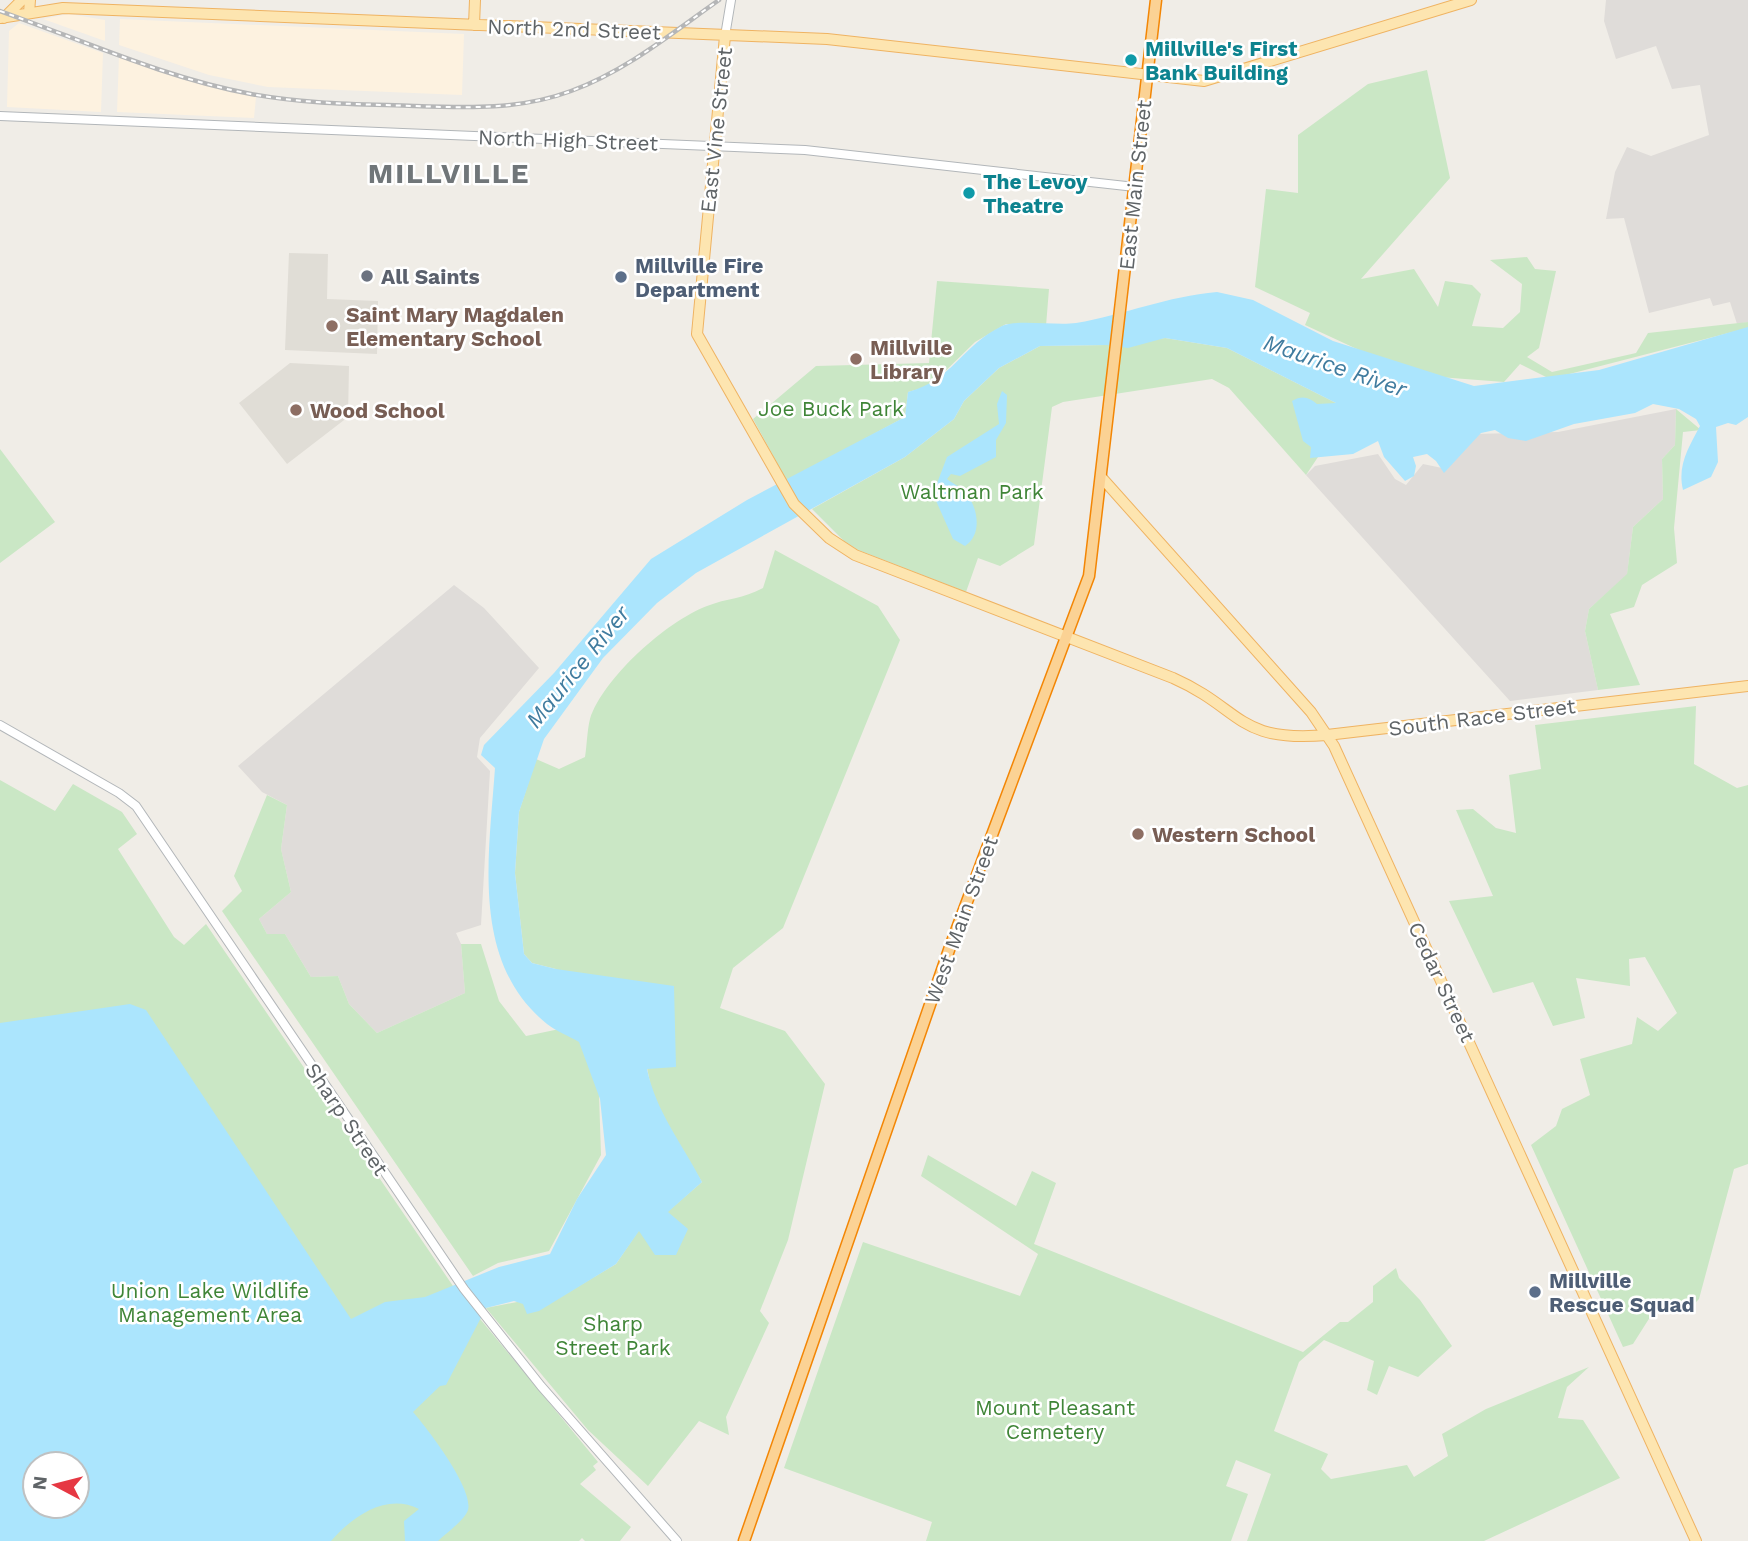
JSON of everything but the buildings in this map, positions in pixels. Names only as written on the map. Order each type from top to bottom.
[{"type":"highway","name":"East Main Street","points":[[1123,287],[1156,0]]},
{"type":"highway","name":"West Main Street","points":[[744,1541],[950,947],[1067,638],[1091,566],[1123,287]]},
{"type":"main road","points":[[2,18],[22,0]]},
{"type":"main road","points":[[29,13],[30,0]]},
{"type":"main road","points":[[49,0],[67,8]]},
{"type":"main road","points":[[474,25],[475,0]]},
{"type":"main road","name":"North 2nd Street","points":[[2,18],[67,8],[840,40],[1211,80],[1471,0]]},
{"type":"main road","name":"East Vine Street","points":[[700,342],[696,332],[725,36]]},
{"type":"main road","name":"South Race Street","points":[[700,342],[777,479],[804,516],[829,538],[864,560],[1185,683],[1252,729],[1289,738],[1327,735],[1748,686]]},
{"type":"main road","name":"Cedar Street","points":[[1102,478],[1311,712],[1327,735],[1696,1541]]},
{"type":"street","name":"East Vine Street","points":[[725,36],[730,0]]},
{"type":"street","name":"North High Street","points":[[0,116],[837,152],[1135,187]]},
{"type":"street","name":"Sharp Street","points":[[0,725],[119,793],[136,806],[464,1289],[541,1386],[677,1541]]},
{"type":"shaded area","points":[[1606,0],[1748,0],[1748,322],[1737,324],[1730,302],[1713,306],[1710,298],[1649,313],[1624,218],[1606,219],[1615,172],[1627,147],[1651,156],[1709,135],[1700,85],[1672,89],[1656,46],[1616,59],[1604,21]]},
{"type":"shaded area","points":[[69,14],[105,20],[105,41],[43,19]]},
{"type":"shaded area","points":[[120,19],[464,34],[462,95],[268,87],[209,75],[119,45]]},
{"type":"shaded area","points":[[19,23],[103,53],[101,112],[7,107],[9,31]]},
{"type":"shaded area","points":[[119,56],[181,79],[256,97],[254,118],[117,112]]},
{"type":"shaded area","name":"Saint Mary Magdalen Elementary School","points":[[289,253],[328,254],[327,299],[378,301],[377,354],[285,350]]},
{"type":"shaded area","name":"Wood School","points":[[290,363],[349,366],[348,417],[287,464],[239,403]]},
{"type":"shaded area","points":[[1676,409],[1675,445],[1662,459],[1663,499],[1633,527],[1627,575],[1589,609],[1585,631],[1598,690],[1510,701],[1306,475],[1315,466],[1378,454],[1395,479],[1406,485],[1423,464],[1447,469],[1473,434],[1558,432]]},
{"type":"shaded area","points":[[454,585],[484,608],[539,668],[480,738],[477,757],[490,771],[481,925],[456,933],[461,944],[465,993],[377,1033],[349,1004],[338,976],[311,977],[285,934],[267,934],[259,919],[291,892],[281,849],[287,805],[262,792],[238,766]]},
{"type":"green space","points":[[1427,70],[1450,178],[1361,279],[1414,269],[1438,307],[1445,281],[1472,285],[1481,294],[1472,326],[1503,328],[1520,312],[1522,284],[1490,260],[1527,257],[1535,269],[1556,271],[1539,348],[1527,357],[1552,372],[1636,353],[1648,333],[1748,322],[1748,328],[1550,379],[1520,364],[1504,382],[1413,375],[1305,325],[1310,313],[1255,287],[1266,189],[1298,193],[1298,135],[1368,84]]},
{"type":"green space","name":"Joe Buck Park","points":[[937,281],[1049,289],[1046,326],[1006,324],[975,342],[930,386],[908,392],[905,417],[787,481],[753,419],[816,366],[929,363]]},
{"type":"green space","name":"Waltman Park","points":[[1165,338],[1227,348],[1338,404],[1336,430],[1306,475],[1229,388],[1212,379],[1063,402],[1052,407],[1034,545],[1000,566],[978,558],[966,592],[858,550],[844,541],[812,509],[905,457],[954,419],[964,401],[999,368],[1040,346],[1107,345]]},
{"type":"green space","points":[[1676,409],[1701,430],[1683,432],[1674,528],[1677,563],[1642,585],[1634,607],[1610,614],[1640,685],[1598,690],[1585,631],[1589,609],[1627,574],[1633,527],[1663,499],[1662,459],[1675,445]]},
{"type":"green space","points":[[0,449],[55,522],[0,563]]},
{"type":"green space","name":"Sharp Street Park","points":[[775,550],[878,606],[900,640],[783,928],[733,968],[720,1008],[785,1031],[825,1084],[788,1240],[760,1311],[769,1323],[726,1417],[729,1435],[699,1421],[648,1486],[588,1430],[486,1308],[569,1292],[616,1264],[639,1230],[667,1212],[702,1182],[670,1131],[652,1092],[647,1068],[556,969],[532,963],[524,954],[515,873],[519,812],[536,759],[559,769],[585,757],[590,719],[597,703],[622,669],[656,638],[691,613],[763,588]]},
{"type":"green space","points":[[1696,706],[1694,764],[1737,788],[1748,785],[1748,1164],[1734,1169],[1699,1299],[1687,1311],[1652,1314],[1633,1344],[1623,1347],[1531,1145],[1556,1126],[1562,1109],[1590,1095],[1580,1059],[1632,1044],[1637,1017],[1658,1031],[1677,1013],[1645,957],[1629,959],[1630,986],[1576,978],[1585,1018],[1553,1026],[1533,982],[1493,993],[1449,901],[1493,896],[1456,810],[1473,809],[1496,828],[1516,833],[1509,775],[1541,769],[1535,725]]},
{"type":"green space","name":"Union Lake Wildlife Management Area","points":[[0,780],[55,811],[73,784],[122,812],[137,834],[118,849],[174,937],[184,945],[206,924],[453,1286],[598,1462],[593,1466],[596,1470],[580,1484],[631,1527],[620,1541],[585,1541],[582,1538],[579,1541],[0,1541]]},
{"type":"green space","points":[[267,795],[287,805],[281,849],[291,892],[259,919],[267,934],[285,934],[311,977],[338,976],[349,1004],[377,1033],[465,993],[461,944],[481,944],[499,1001],[526,1036],[569,1027],[598,1063],[601,1155],[549,1251],[498,1263],[473,1276],[222,911],[242,891],[234,876]]},
{"type":"green space","name":"Mount Pleasant Cemetery","points":[[928,1155],[1016,1206],[1032,1171],[1056,1183],[1034,1244],[1303,1352],[1340,1322],[1348,1322],[1373,1302],[1373,1286],[1396,1268],[1399,1278],[1420,1300],[1452,1346],[1418,1377],[1389,1366],[1377,1395],[1367,1390],[1374,1361],[1324,1340],[1299,1362],[1274,1431],[1328,1454],[1321,1469],[1331,1479],[1407,1465],[1414,1477],[1448,1456],[1442,1434],[1486,1409],[1589,1367],[1567,1387],[1558,1418],[1583,1420],[1620,1478],[1484,1541],[1247,1541],[1271,1474],[1236,1460],[1226,1486],[1248,1494],[1231,1541],[926,1541],[932,1522],[784,1468],[863,1242],[1020,1296],[1038,1254],[921,1176]]},
{"type":"water","name":"Union Lake Wildlife Management Area","points":[[1217,292],[1253,300],[1333,341],[1474,386],[1599,370],[1748,327],[1748,417],[1736,425],[1728,423],[1716,427],[1718,462],[1711,477],[1683,490],[1683,464],[1700,426],[1696,419],[1679,409],[1653,404],[1635,413],[1574,424],[1526,441],[1508,438],[1495,430],[1481,433],[1444,473],[1427,454],[1413,457],[1416,466],[1414,476],[1405,481],[1384,457],[1378,441],[1353,454],[1310,458],[1311,447],[1303,441],[1292,401],[1302,397],[1317,404],[1336,403],[1227,348],[1165,338],[1128,348],[1107,345],[1040,346],[999,368],[964,401],[954,419],[905,457],[696,573],[657,603],[603,658],[544,739],[519,812],[515,873],[524,954],[532,963],[556,969],[674,986],[676,1067],[647,1069],[663,1113],[702,1182],[668,1212],[688,1229],[676,1255],[655,1255],[639,1231],[616,1264],[539,1311],[527,1314],[523,1304],[514,1301],[486,1308],[446,1385],[440,1386],[413,1412],[448,1459],[464,1488],[468,1510],[463,1518],[438,1541],[405,1541],[404,1521],[419,1509],[394,1503],[382,1505],[359,1516],[331,1541],[0,1541],[0,1023],[130,1004],[146,1010],[351,1319],[385,1302],[425,1297],[499,1267],[550,1254],[577,1199],[606,1155],[600,1099],[579,1042],[547,1024],[522,999],[506,970],[495,939],[489,871],[495,768],[481,755],[484,745],[554,673],[651,559],[747,500],[905,417],[908,392],[936,379],[988,334],[1008,324],[1076,323],[1164,301]]},
{"type":"water","points":[[1002,391],[1007,395],[1006,423],[996,440],[996,457],[960,476],[951,474],[947,479],[965,492],[975,512],[977,520],[974,535],[965,546],[953,539],[933,494],[947,457],[999,424],[997,404]]},
{"type":"railway","points":[[0,11],[155,68],[251,94],[333,103],[474,107],[533,102],[591,83],[648,50],[719,0]]},
{"type":"place","name":"Millville's First Bank Building","points":[[1131,60]]},
{"type":"place","name":"The Levoy Theatre","points":[[969,193]]},
{"type":"place","name":"All Saints","points":[[367,276]]},
{"type":"place","name":"Millville Fire Department","points":[[621,277]]},
{"type":"place","name":"Saint Mary Magdalen Elementary School","points":[[332,326]]},
{"type":"place","name":"Millville Library","points":[[856,359]]},
{"type":"place","name":"Wood School","points":[[296,410]]},
{"type":"place","name":"Western School","points":[[1138,834]]},
{"type":"place","name":"Millville Rescue Squad","points":[[1535,1292]]},
{"type":"district","name":"MILLVILLE","points":[[449,173]]},
{"type":"water label","name":"Maurice River","points":[[1335,366]]},
{"type":"water label","name":"Maurice River","points":[[578,667]]}]
